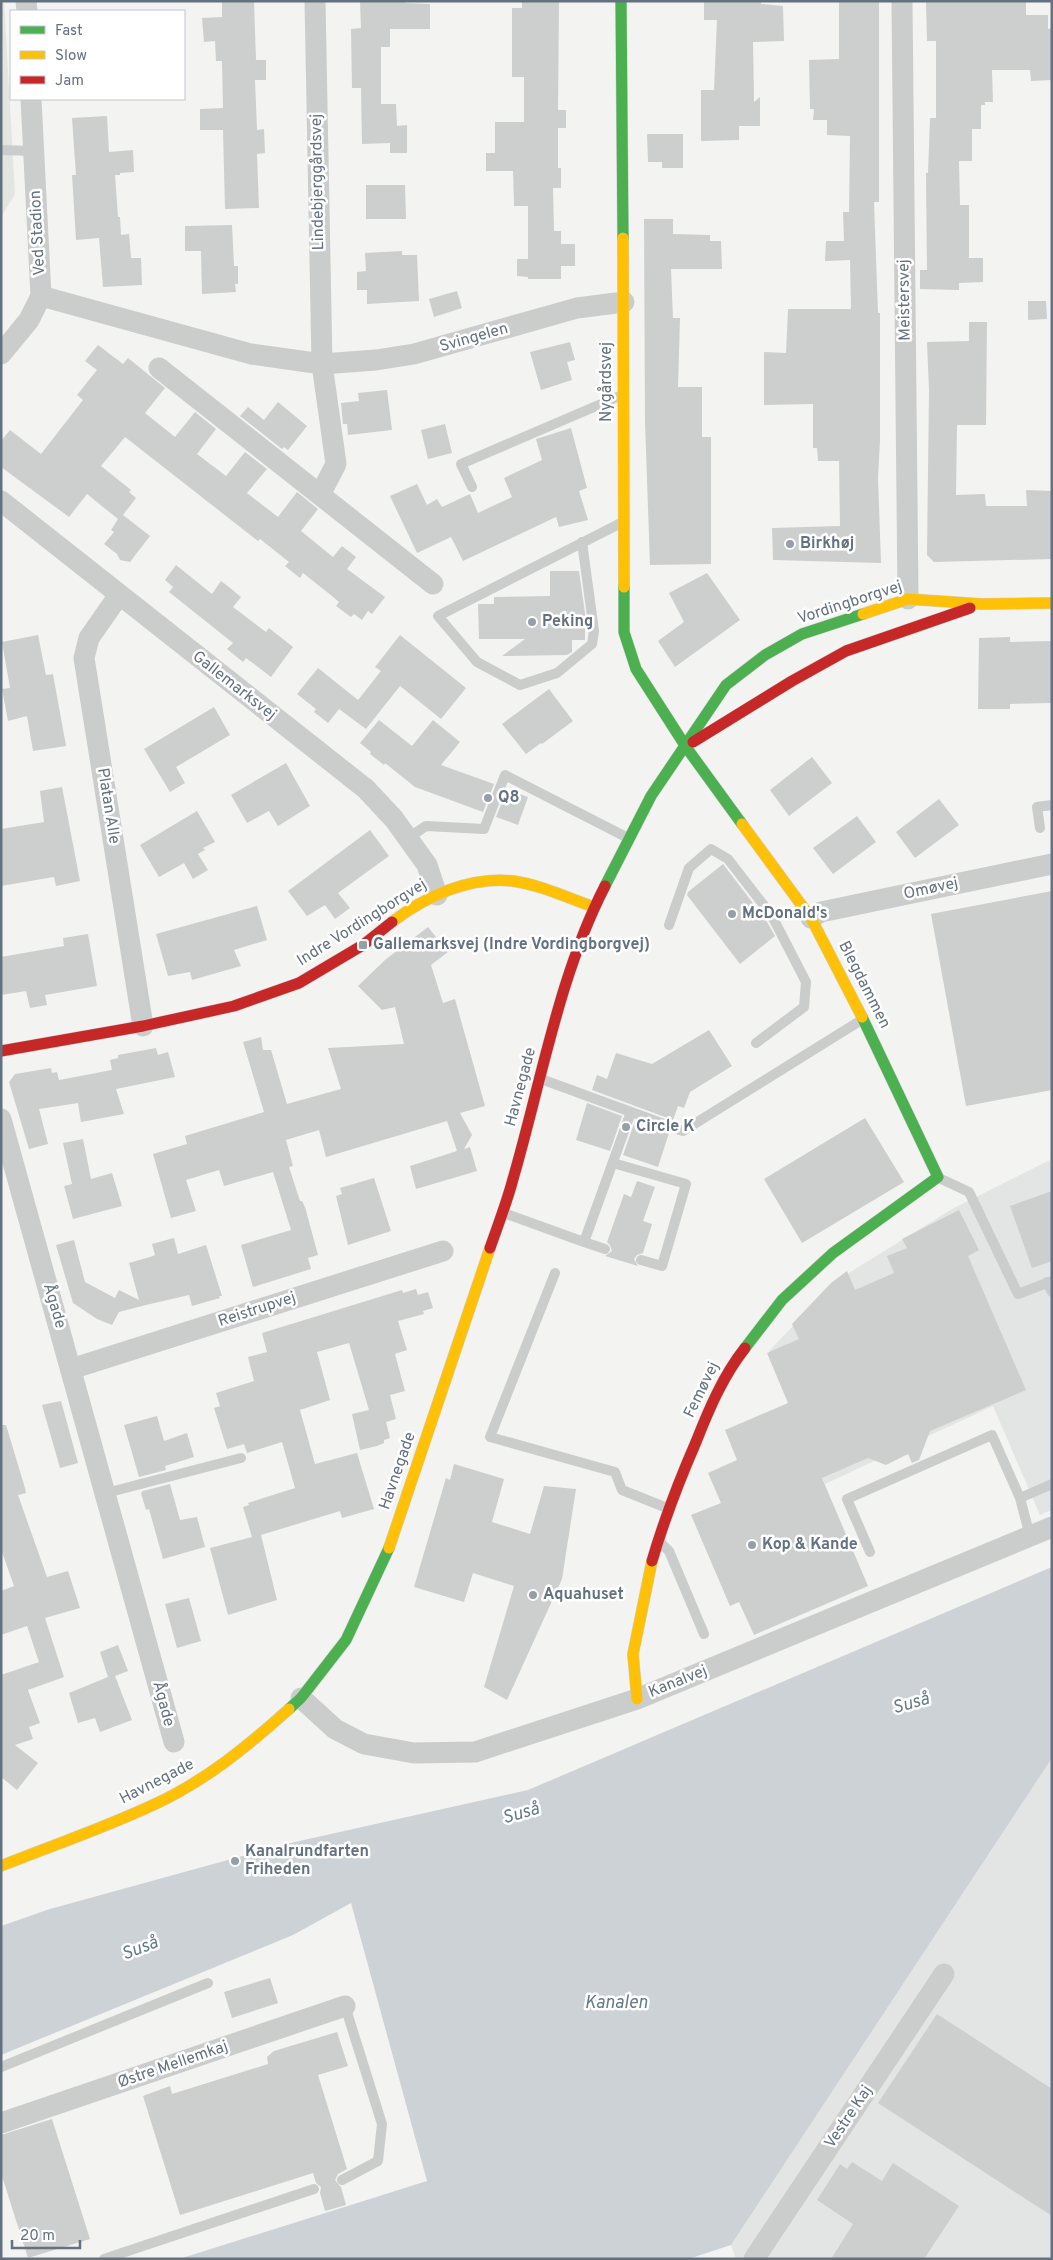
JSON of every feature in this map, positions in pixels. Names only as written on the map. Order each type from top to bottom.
[{"type":"street","name":"Lindebjerggårdsvej","points":[[315,1],[322,364]]},
{"type":"street","name":"Nygårdsvej","points":[[621,1],[624,302],[624,632],[636,669],[686,747]]},
{"type":"street","name":"Meistersvej","points":[[902,1],[908,599]]},
{"type":"street","name":"Ved Stadion","points":[[1,354],[29,320],[41,296],[31,100]]},
{"type":"street","name":"Svingelen","points":[[41,296],[251,354],[322,364],[376,360],[414,354],[577,308],[624,302]]},
{"type":"street","points":[[320,495],[336,464],[322,364]]},
{"type":"street","points":[[159,368],[433,584]]},
{"type":"street","name":"Gallemarksvej","points":[[1,502],[366,789],[394,819],[408,838],[426,865],[437,895]]},
{"type":"street","name":"Platan Alle","points":[[119,595],[89,638],[84,658],[143,1026]]},
{"type":"street","name":"Vordingborgvej","points":[[594,907],[651,796],[686,747],[726,685],[766,655],[802,634],[908,599],[981,604],[1052,603]]},
{"type":"street","name":"Vordingborgvej","points":[[686,747],[792,681],[846,651],[981,604]]},
{"type":"street","name":"Blegdammen","points":[[686,747],[811,918],[864,1019],[938,1177]]},
{"type":"street","name":"Omøvej","points":[[811,918],[821,912],[1052,864]]},
{"type":"street","name":"Indre Vordingborgvej","points":[[1,1051],[143,1026],[234,1006],[299,983],[363,945],[408,910],[437,895],[478,882],[513,881],[544,889],[594,907]]},
{"type":"street","name":"Havnegade","points":[[1,1866],[154,1805],[212,1771],[253,1741],[301,1698],[346,1640],[387,1555],[514,1180],[559,1006],[594,907]]},
{"type":"street","name":"Ågade","points":[[1,1119],[174,1742]]},
{"type":"street","name":"Femøvej","points":[[637,1699],[633,1654],[650,1566],[668,1508],[709,1410],[734,1362],[782,1300],[833,1254],[938,1177]]},
{"type":"street","name":"Reistrupvej","points":[[71,1369],[442,1251]]},
{"type":"street","name":"Kanalvej","points":[[301,1698],[335,1729],[364,1744],[414,1753],[475,1752],[637,1699],[1052,1527]]},
{"type":"street","name":"Vestre Kaj","points":[[754,2259],[944,1974]]},
{"type":"street","name":"Østre Mellemkaj","points":[[1,2123],[345,2006]]},
{"type":"lane","points":[[1,150],[34,151]]},
{"type":"lane","points":[[472,487],[461,464],[623,394]]},
{"type":"lane","points":[[582,542],[594,631],[592,644],[557,673],[520,685],[477,662],[438,616],[447,612],[582,542],[624,521]]},
{"type":"lane","points":[[408,838],[426,826],[484,829],[505,775],[629,839]]},
{"type":"lane","points":[[1040,828],[1037,807],[1052,805]]},
{"type":"lane","points":[[669,925],[689,868],[712,849],[728,859],[772,916],[806,982],[804,1007],[756,1043]]},
{"type":"lane","points":[[540,1078],[683,1131],[864,1019]]},
{"type":"lane","points":[[584,1242],[632,1112]]},
{"type":"lane","points":[[613,1163],[686,1184],[662,1266],[641,1260]]},
{"type":"lane","points":[[938,1177],[969,1192],[1018,1294],[1050,1285]]},
{"type":"lane","points":[[503,1212],[605,1249]]},
{"type":"lane","points":[[555,1274],[490,1437],[615,1472],[622,1490],[668,1508]]},
{"type":"lane","points":[[870,1552],[847,1499],[992,1435],[1020,1498],[1030,1536]]},
{"type":"lane","points":[[106,1493],[242,1458]]},
{"type":"lane","points":[[1020,1498],[1052,1484]]},
{"type":"lane","points":[[658,1540],[669,1551],[704,1634]]},
{"type":"lane","points":[[1,2067],[208,1983]]},
{"type":"lane","points":[[342,2180],[378,2162],[382,2124],[345,2006]]},
{"type":"lane","points":[[104,2259],[314,2189]]},
{"type":"shaded area","points":[[1,1],[4,1],[15,194],[1,217]]},
{"type":"shaded area","points":[[1052,1159],[1052,1510],[1040,1515],[993,1406],[825,1484],[769,1351],[836,1281],[952,1209]]},
{"type":"shaded area","points":[[1052,1758],[1052,2259],[736,2259],[731,2245]]},
{"type":"water","name":"Kanalen","points":[[1052,1567],[1052,1758],[731,2245],[688,2259],[179,2259],[427,2181],[351,1903],[293,1935],[1,2055],[1,1926],[50,1909],[286,1844],[528,1790]]},
{"type":"building","points":[[222,1],[254,1],[256,60],[266,60],[266,80],[255,80],[257,130],[264,129],[265,153],[257,154],[259,208],[225,209],[223,130],[200,130],[200,109],[223,108],[222,61],[216,61],[215,41],[204,42],[202,18],[222,17]]},
{"type":"building","points":[[360,1],[405,1],[405,3],[430,4],[430,29],[390,29],[390,47],[381,47],[381,104],[396,104],[397,126],[407,125],[407,153],[390,153],[390,143],[362,144],[361,88],[352,88],[351,29],[361,28]]},
{"type":"building","points":[[522,1],[559,1],[558,110],[566,110],[566,128],[558,128],[558,168],[561,168],[561,188],[553,188],[554,231],[561,231],[561,244],[575,244],[575,266],[561,266],[561,279],[528,279],[528,277],[517,276],[517,259],[528,259],[528,206],[514,206],[513,171],[486,171],[486,153],[495,153],[495,122],[524,122],[524,77],[512,77],[512,8],[522,8]]},
{"type":"building","points":[[704,1],[761,1],[761,4],[783,6],[784,41],[753,42],[754,102],[760,97],[760,126],[739,126],[739,140],[701,141],[701,90],[714,90],[717,20],[704,20]]},
{"type":"building","points":[[839,1],[879,1],[879,202],[874,202],[878,313],[880,313],[880,440],[878,478],[881,563],[773,560],[772,528],[840,526],[839,461],[818,461],[817,448],[813,448],[813,404],[764,405],[764,352],[786,353],[788,309],[851,309],[850,260],[825,261],[826,241],[844,241],[843,212],[849,212],[850,136],[827,135],[827,120],[813,120],[814,109],[810,109],[809,60],[839,59]]},
{"type":"building","points":[[926,1],[1026,1],[1026,15],[1048,15],[1048,29],[1052,28],[1052,80],[1031,81],[1030,70],[992,70],[993,102],[985,102],[985,105],[981,105],[981,129],[972,129],[972,161],[959,161],[960,205],[969,205],[969,258],[983,258],[983,282],[959,283],[959,290],[920,289],[920,270],[927,270],[926,173],[928,173],[930,118],[936,118],[936,41],[927,41]]},
{"type":"building","points":[[107,116],[109,152],[133,150],[134,172],[115,175],[121,235],[129,234],[131,258],[141,258],[142,285],[103,287],[99,238],[76,240],[72,175],[76,175],[72,118]]},
{"type":"building","points":[[647,134],[683,134],[683,168],[662,168],[662,162],[648,162]]},
{"type":"building","points":[[366,185],[405,185],[406,219],[366,219]]},
{"type":"building","points":[[644,219],[673,219],[673,234],[710,235],[710,241],[721,241],[722,269],[671,269],[673,318],[680,318],[678,387],[702,387],[702,437],[711,437],[711,564],[650,565],[645,422]]},
{"type":"building","points":[[232,225],[234,266],[238,266],[238,284],[235,284],[236,292],[202,294],[201,251],[185,251],[185,226]]},
{"type":"building","points":[[402,251],[402,255],[417,255],[419,301],[367,304],[367,290],[357,290],[357,272],[366,271],[365,253]]},
{"type":"building","points":[[457,291],[462,308],[434,317],[429,299]]},
{"type":"building","points":[[1028,301],[1046,301],[1047,319],[1028,320]]},
{"type":"building","points":[[969,322],[987,322],[986,425],[957,425],[956,495],[985,494],[986,506],[1027,506],[1026,490],[1052,491],[1052,559],[934,562],[927,555],[929,390],[927,342],[969,341]]},
{"type":"building","points":[[570,342],[575,360],[567,362],[572,380],[541,390],[530,352]]},
{"type":"building","points":[[98,345],[123,364],[128,358],[165,388],[145,413],[175,437],[195,412],[216,429],[197,454],[226,476],[245,452],[267,469],[247,493],[278,517],[297,492],[318,509],[301,531],[333,557],[342,546],[356,557],[347,569],[385,597],[372,614],[368,611],[362,620],[354,614],[351,617],[336,606],[339,602],[332,596],[303,573],[300,578],[285,566],[289,562],[260,539],[258,541],[125,437],[101,466],[131,490],[129,492],[136,498],[123,515],[150,536],[130,562],[120,560],[117,554],[104,544],[114,532],[111,530],[118,519],[87,494],[69,517],[1,467],[1,441],[10,430],[41,454],[83,400],[77,395],[97,370],[85,361]]},
{"type":"building","points":[[387,390],[392,430],[348,435],[347,424],[343,424],[341,403],[359,401],[358,393]]},
{"type":"building","points":[[278,402],[307,426],[288,450],[284,447],[282,449],[240,416],[248,407],[264,420]]},
{"type":"building","points":[[445,424],[452,453],[428,459],[421,430]]},
{"type":"building","points":[[571,428],[587,488],[579,491],[588,520],[559,527],[556,517],[463,561],[451,537],[417,553],[390,496],[417,484],[427,505],[437,499],[442,507],[470,494],[478,513],[512,497],[504,478],[542,460],[536,439]]},
{"type":"building","points":[[176,565],[212,594],[221,581],[241,597],[233,607],[266,632],[269,628],[293,647],[271,677],[246,658],[243,662],[227,649],[233,643],[169,592],[173,587],[165,580]]},
{"type":"building","name":"Peking","points":[[550,571],[579,571],[585,613],[585,640],[572,640],[572,652],[567,655],[502,656],[525,639],[479,639],[478,604],[494,604],[494,597],[550,596]]},
{"type":"building","points":[[707,573],[740,620],[675,667],[658,641],[684,622],[669,593]]},
{"type":"building","points":[[38,635],[46,675],[53,674],[66,746],[33,751],[27,716],[8,721],[2,689],[10,688],[2,642]]},
{"type":"building","points":[[400,635],[466,688],[441,719],[400,686],[366,729],[339,709],[328,723],[314,712],[316,709],[297,694],[318,668],[358,700],[381,671],[375,667]]},
{"type":"building","points":[[1010,637],[1010,642],[1052,641],[1052,703],[1010,704],[1010,709],[978,709],[979,638]]},
{"type":"building","points":[[549,689],[573,721],[526,754],[502,724]]},
{"type":"building","points":[[214,707],[230,735],[176,767],[185,783],[170,792],[144,749]]},
{"type":"building","points":[[379,720],[412,746],[433,720],[460,742],[441,765],[494,784],[483,812],[415,787],[385,763],[384,765],[370,754],[371,752],[360,743]]},
{"type":"building","points":[[812,757],[832,783],[789,816],[770,790]]},
{"type":"building","points":[[286,763],[310,806],[278,826],[269,811],[247,823],[231,795]]},
{"type":"building","points":[[62,787],[80,881],[56,886],[54,877],[1,886],[1,829],[44,822],[40,791]]},
{"type":"building","points":[[507,789],[528,797],[518,825],[496,817]]},
{"type":"building","points":[[939,799],[959,825],[915,858],[896,832]]},
{"type":"building","points":[[197,811],[215,842],[203,848],[205,850],[198,854],[208,870],[193,879],[184,863],[159,877],[140,845]]},
{"type":"building","points":[[857,816],[876,842],[833,874],[813,848]]},
{"type":"building","points":[[370,830],[389,856],[338,893],[350,908],[335,919],[325,905],[307,916],[288,891]]},
{"type":"building","name":"McDonald's","points":[[723,864],[766,920],[775,936],[740,964],[687,895],[688,892]]},
{"type":"building","points":[[1052,891],[1052,1090],[966,1106],[931,914]]},
{"type":"building","points":[[257,906],[267,940],[234,950],[241,966],[192,980],[190,972],[168,976],[156,934]]},
{"type":"building","points":[[428,927],[448,952],[431,965],[443,1003],[455,999],[485,1106],[460,1113],[472,1135],[464,1149],[470,1147],[477,1171],[416,1189],[410,1166],[457,1151],[447,1121],[326,1157],[319,1130],[286,1140],[293,1166],[289,1167],[300,1201],[302,1201],[305,1207],[318,1255],[308,1258],[311,1269],[253,1287],[241,1245],[291,1230],[273,1172],[224,1186],[219,1170],[186,1180],[196,1211],[171,1218],[153,1154],[187,1144],[185,1136],[264,1112],[243,1042],[261,1037],[263,1050],[271,1050],[287,1104],[341,1089],[328,1048],[404,1044],[395,1007],[382,1010],[358,986],[385,960]]},
{"type":"building","points":[[88,934],[97,986],[45,995],[47,1005],[30,1008],[26,991],[1,995],[1,957],[64,946],[63,938]]},
{"type":"building","points":[[709,1030],[732,1066],[690,1092],[684,1108],[678,1106],[673,1120],[592,1090],[597,1075],[607,1079],[616,1053],[652,1064]]},
{"type":"building","points":[[156,1048],[158,1055],[168,1052],[175,1077],[116,1089],[124,1114],[81,1122],[78,1103],[39,1109],[48,1144],[29,1149],[9,1082],[15,1074],[51,1068],[52,1073],[57,1072],[59,1080],[112,1070],[110,1060],[118,1058],[118,1055]]},
{"type":"building","points":[[587,1103],[622,1116],[610,1151],[576,1140]]},
{"type":"building","points":[[865,1118],[904,1182],[802,1243],[764,1179]]},
{"type":"building","points":[[635,1121],[669,1133],[658,1167],[623,1155]]},
{"type":"building","points":[[83,1139],[91,1179],[112,1173],[122,1206],[73,1219],[64,1186],[72,1184],[63,1143]]},
{"type":"building","points":[[374,1178],[391,1231],[348,1245],[336,1196],[342,1194],[340,1188]]},
{"type":"building","points":[[637,1181],[655,1187],[643,1221],[652,1224],[643,1253],[637,1255],[634,1259],[638,1266],[605,1256],[612,1251],[607,1242],[624,1194],[631,1197]]},
{"type":"building","points":[[1052,1191],[1052,1261],[1032,1268],[1010,1206]]},
{"type":"building","points":[[959,1210],[979,1250],[968,1256],[1026,1390],[930,1431],[919,1460],[912,1463],[908,1454],[886,1465],[868,1458],[822,1478],[868,1586],[754,1635],[739,1602],[730,1606],[691,1515],[721,1503],[708,1473],[737,1460],[725,1430],[788,1403],[767,1353],[799,1339],[792,1324],[831,1283],[847,1271],[855,1290],[894,1273],[887,1256],[907,1248],[902,1239]]},
{"type":"building","points":[[174,1238],[178,1254],[206,1245],[222,1296],[219,1296],[220,1298],[192,1306],[189,1295],[146,1305],[119,1312],[112,1325],[97,1319],[73,1303],[56,1245],[74,1240],[85,1282],[115,1298],[119,1290],[139,1300],[129,1263],[155,1255],[152,1244]]},
{"type":"building","points":[[416,1289],[418,1295],[428,1292],[433,1308],[423,1311],[424,1314],[398,1321],[407,1350],[395,1354],[405,1391],[390,1395],[396,1419],[386,1422],[390,1438],[377,1446],[360,1450],[352,1414],[369,1410],[349,1343],[317,1352],[330,1400],[300,1410],[315,1464],[357,1453],[374,1509],[342,1518],[340,1511],[261,1535],[277,1600],[228,1615],[210,1548],[252,1537],[243,1507],[249,1505],[248,1503],[295,1488],[282,1442],[247,1453],[244,1444],[227,1449],[214,1408],[220,1406],[216,1393],[254,1381],[248,1357],[267,1352],[262,1333],[402,1290],[403,1293]]},
{"type":"building","points":[[61,1401],[78,1463],[60,1468],[42,1405]]},
{"type":"building","points":[[157,1416],[164,1441],[187,1433],[194,1457],[165,1466],[166,1470],[139,1477],[124,1425]]},
{"type":"building","points":[[1,1425],[6,1425],[26,1493],[18,1495],[47,1577],[68,1571],[80,1608],[45,1618],[64,1677],[28,1690],[40,1723],[29,1727],[33,1739],[15,1745],[38,1763],[17,1790],[1,1777],[1,1675],[39,1662],[27,1626],[1,1635],[1,1591],[14,1586],[1,1549]]},
{"type":"building","name":"Aquahuset","points":[[454,1464],[504,1479],[492,1522],[530,1534],[544,1486],[576,1489],[562,1579],[507,1700],[484,1687],[514,1586],[473,1573],[464,1602],[414,1587],[446,1478],[450,1480]]},
{"type":"building","points":[[170,1484],[180,1520],[197,1517],[205,1547],[163,1559],[149,1509],[146,1510],[141,1493]]},
{"type":"building","points":[[189,1598],[201,1641],[177,1648],[165,1604]]},
{"type":"building","points":[[118,1645],[128,1671],[115,1676],[132,1720],[100,1732],[95,1718],[78,1723],[69,1693],[108,1677],[100,1652]]},
{"type":"building","points":[[270,1978],[278,2003],[232,2018],[224,1992]]},
{"type":"building","points":[[937,2014],[1052,2089],[1052,2216],[878,2103]]},
{"type":"building","points":[[337,2032],[348,2066],[318,2075],[347,2169],[338,2174],[335,2180],[341,2187],[346,2205],[325,2211],[320,2193],[321,2187],[316,2183],[313,2173],[180,2215],[143,2096],[170,2086],[172,2094],[268,2064],[267,2057],[274,2051]]},
{"type":"building","points":[[52,2119],[90,2239],[28,2258],[1,2173],[1,2135]]},
{"type":"building","points":[[852,2162],[882,2181],[893,2163],[959,2206],[924,2259],[831,2259],[853,2224],[817,2200],[840,2164],[847,2169]]},
{"type":"traffic: fast","points":[[621,1],[623,238]]},
{"type":"traffic: fast","points":[[624,587],[624,632],[636,669],[686,747],[742,824]]},
{"type":"traffic: fast","points":[[605,886],[651,796],[726,685],[765,655],[802,634],[863,614]]},
{"type":"traffic: fast","points":[[745,1348],[782,1300],[833,1253],[938,1177],[862,1017]]},
{"type":"traffic: fast","points":[[289,1709],[301,1698],[346,1640],[389,1548]]},
{"type":"traffic: slow","points":[[623,238],[624,587]]},
{"type":"traffic: slow","points":[[863,614],[908,599],[981,604],[1052,603]]},
{"type":"traffic: slow","points":[[742,824],[811,918],[862,1017]]},
{"type":"traffic: slow","points":[[392,922],[434,896],[465,885],[497,880],[534,885],[594,907]]},
{"type":"traffic: slow","points":[[389,1548],[490,1248]]},
{"type":"traffic: slow","points":[[637,1699],[633,1654],[652,1561]]},
{"type":"traffic: slow","points":[[1,1866],[116,1821],[172,1796],[225,1762],[289,1709]]},
{"type":"traffic: jam","points":[[693,742],[792,681],[846,651],[970,608]]},
{"type":"traffic: jam","points":[[490,1248],[511,1188],[563,993],[589,920],[605,886]]},
{"type":"traffic: jam","points":[[1,1051],[143,1026],[234,1006],[299,983],[363,945],[392,922]]},
{"type":"traffic: jam","points":[[652,1561],[672,1501],[706,1417],[723,1381],[745,1348]]},
{"type":"place","name":"Birkhøj","points":[[790,544]]},
{"type":"place","name":"Peking","points":[[532,622]]},
{"type":"place","name":"Q8","points":[[488,798]]},
{"type":"place","name":"McDonald's","points":[[732,914]]},
{"type":"place","name":"Gallemarksvej (Indre Vordingborgvej)","points":[[363,945]]},
{"type":"place","name":"Circle K","points":[[626,1127]]},
{"type":"place","name":"Kop & Kande","points":[[752,1545]]},
{"type":"place","name":"Aquahuset","points":[[533,1595]]},
{"type":"place","name":"Kanalrundfarten Friheden","points":[[235,1861]]},
{"type":"water label","name":"Suså","points":[[911,1704]]},
{"type":"water label","name":"Suså","points":[[521,1814]]},
{"type":"water label","name":"Suså","points":[[140,1949]]}]
